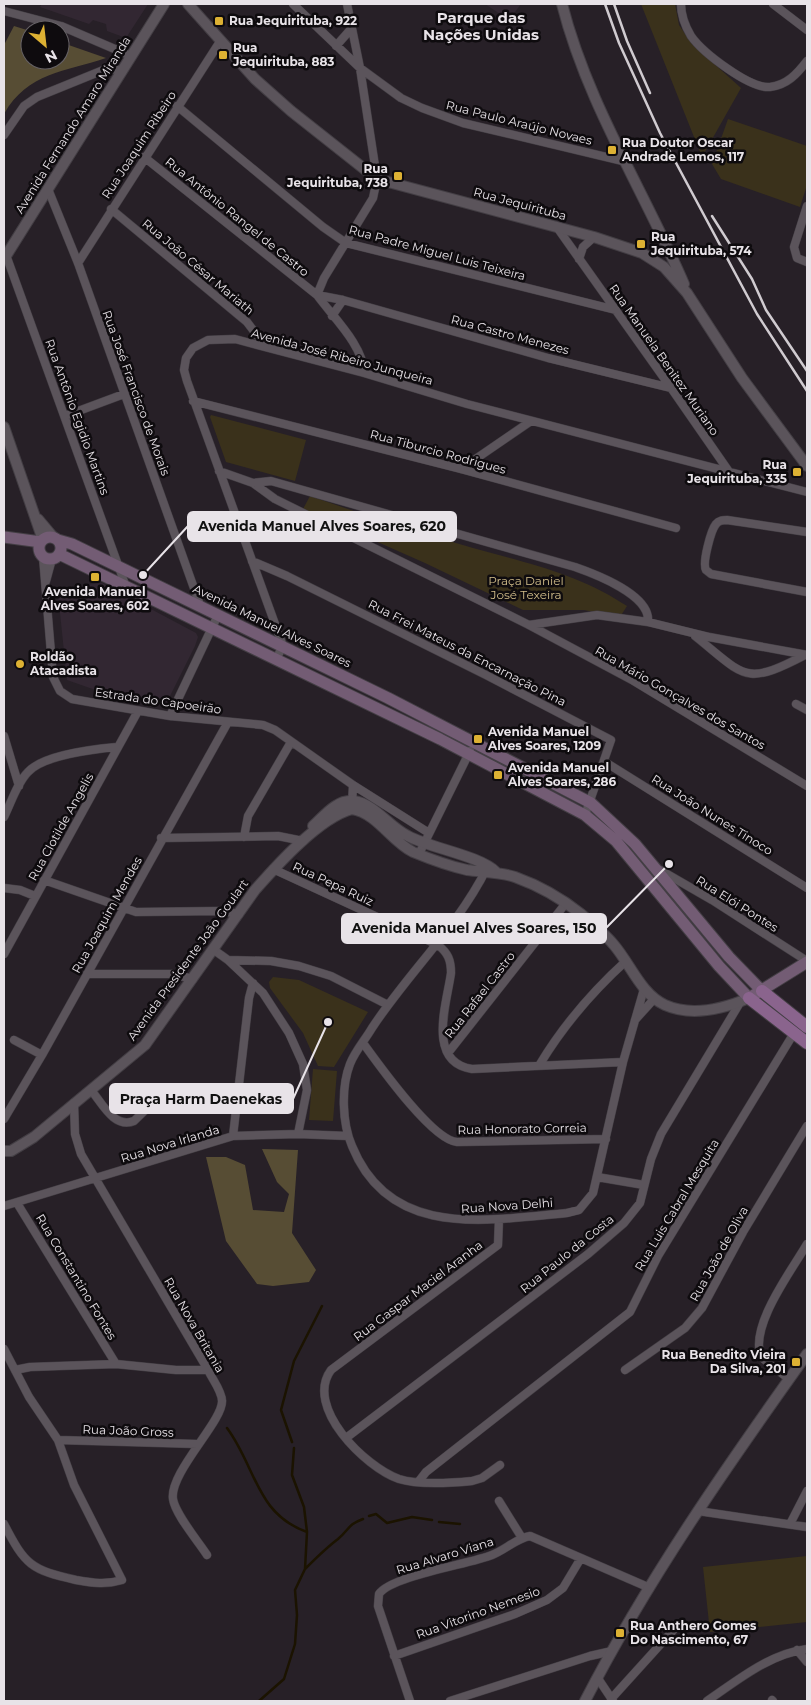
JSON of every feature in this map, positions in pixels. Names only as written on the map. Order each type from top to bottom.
[{"type":"main road","name":"Avenida Manuel Alves Soares","points":[[4,537],[49,547],[586,815],[616,841],[745,999]]},
{"type":"main road","name":"Avenida Manuel Alves Soares","points":[[49,547],[72,544],[283,646],[473,741],[591,803],[635,844],[730,959],[762,991]]},
{"type":"main road","points":[[745,999],[762,991],[807,962]]},
{"type":"main road","points":[[762,991],[807,1027]]},
{"type":"main road","points":[[745,999],[794,1032],[807,1044]]},
{"type":"street","name":"Avenida Fernando Amaro Miranda","points":[[5,257],[164,4]]},
{"type":"street","name":"Rua Jequirituba","points":[[188,4],[255,79],[291,111],[377,179],[594,237],[642,253],[664,267],[687,293],[742,378],[807,466]]},
{"type":"street","name":"Rua Paulo Araújo Novaes","points":[[293,4],[360,68],[401,98],[463,123],[627,162]]},
{"type":"street","points":[[347,4],[360,68],[377,179],[373,198],[324,278],[316,295],[361,355],[364,373]]},
{"type":"street","points":[[562,4],[575,50],[670,252],[687,293]]},
{"type":"street","points":[[681,4],[684,20],[692,38],[738,75],[757,86],[781,85],[790,80],[807,62]]},
{"type":"street","points":[[773,4],[807,30]]},
{"type":"street","points":[[4,11],[61,26],[131,56]]},
{"type":"street","points":[[336,46],[351,29]]},
{"type":"street","name":"Rua Joaquim Ribeiro","points":[[78,263],[144,157],[221,40]]},
{"type":"street","points":[[4,135],[24,106],[37,96],[106,69],[123,70]]},
{"type":"street","name":"Rua Padre Miguel Luis Teixeira","points":[[177,106],[323,227],[346,242],[616,310]]},
{"type":"street","name":"Rua Antônio Rangel de Castro","points":[[144,157],[316,295]]},
{"type":"street","name":"Rua José Francisco de Morais","points":[[48,189],[78,263],[200,605]]},
{"type":"street","points":[[805,262],[798,258],[794,250],[807,206]]},
{"type":"street","name":"Rua João César Mariath","points":[[111,209],[247,322],[266,347]]},
{"type":"street","name":"Rua Manuela Benitez Muriano","points":[[556,226],[730,474]]},
{"type":"street","points":[[579,259],[583,247],[594,237]]},
{"type":"street","points":[[664,267],[670,252]]},
{"type":"street","name":"Rua Antônio Egidio Martins","points":[[5,257],[65,416],[126,587]]},
{"type":"street","name":"Rua Castro Menezes","points":[[316,295],[343,300],[548,358],[671,388]]},
{"type":"street","points":[[332,316],[343,300]]},
{"type":"street","name":"Avenida José Ribeiro Junqueira","points":[[283,646],[193,401],[184,370],[186,358],[193,348],[208,340],[226,338],[266,347],[532,421],[730,474],[807,492]]},
{"type":"street","points":[[65,416],[124,394]]},
{"type":"street","name":"Rua Tiburcio Rodrigues","points":[[193,401],[461,469],[676,528]]},
{"type":"street","points":[[461,469],[532,421]]},
{"type":"street","points":[[4,427],[49,547]]},
{"type":"street","name":"Rua Mário Gonçalves dos Santos","points":[[219,471],[253,483],[274,499],[529,625],[632,680],[807,786]]},
{"type":"street","points":[[253,483],[271,481],[575,567],[618,585],[635,598],[647,611],[648,622]]},
{"type":"street","points":[[807,532],[727,520],[719,521],[714,526],[704,561],[706,570],[712,574],[807,592]]},
{"type":"street","name":"Estrada do Capoeirão","points":[[49,547],[45,583],[50,658],[56,686],[72,699],[170,716],[263,725],[275,730],[353,785]]},
{"type":"street","name":"Rua Frei Mateus da Encarnação Pina","points":[[252,562],[287,576],[611,740],[591,803]]},
{"type":"street","points":[[170,716],[218,615]]},
{"type":"street","points":[[529,625],[597,615],[648,622],[692,633],[806,655]]},
{"type":"street","points":[[692,633],[733,666],[747,674],[764,674],[806,655]]},
{"type":"street","points":[[276,659],[283,646]]},
{"type":"street","points":[[796,704],[807,710]]},
{"type":"street","name":"Rua Clotilde Angelis","points":[[4,954],[138,711]]},
{"type":"street","name":"Rua Joaquim Mendes","points":[[4,1119],[42,1055],[124,909],[161,838],[228,722]]},
{"type":"street","points":[[4,736],[9,760],[19,786]]},
{"type":"street","points":[[419,854],[468,755],[473,741]]},
{"type":"street","points":[[244,837],[248,816],[291,742]]},
{"type":"street","points":[[4,817],[19,786],[30,769],[42,763],[90,750],[117,747]]},
{"type":"street","name":"Rua João Nunes Tinoco","points":[[605,762],[807,888]]},
{"type":"street","points":[[352,805],[353,785],[429,833]]},
{"type":"street","name":"Avenida Presidente João Goulart","points":[[4,1152],[17,1148],[34,1138],[145,1045],[239,914],[274,869],[334,807],[342,802],[352,805]]},
{"type":"street","points":[[586,815],[591,803]]},
{"type":"street","points":[[352,805],[365,804],[406,836],[424,844],[498,874],[514,877],[551,892],[597,928],[626,961],[644,988],[654,999],[676,1009],[690,1012],[722,1007],[745,999]]},
{"type":"street","points":[[352,805],[369,816],[397,843],[419,854],[450,866],[486,869]]},
{"type":"street","points":[[161,838],[278,836],[298,844]]},
{"type":"street","name":"Rua Elói Pontes","points":[[654,867],[712,900],[807,962]]},
{"type":"street","name":"Rua Pepa Ruiz","points":[[274,869],[438,945]]},
{"type":"street","name":"Rua Nova Delhi","points":[[486,869],[438,945],[388,1005],[350,1064],[346,1083],[345,1110],[348,1136],[354,1151],[369,1174],[388,1195],[401,1204],[424,1213],[455,1220],[499,1219],[574,1212],[586,1204],[591,1198],[598,1177],[623,1062],[644,988]]},
{"type":"street","points":[[44,880],[136,912],[220,911],[239,914]]},
{"type":"street","points":[[4,888],[20,890],[35,896]]},
{"type":"street","name":"Rua Rafael Castro","points":[[448,1053],[566,903]]},
{"type":"street","points":[[438,945],[447,952],[451,964],[441,1028],[448,1053],[458,1065],[472,1069],[540,1064],[623,1062]]},
{"type":"street","points":[[214,950],[228,960],[263,993],[289,1033],[303,1064],[306,1090],[298,1134]]},
{"type":"street","points":[[228,960],[271,961],[299,966],[331,976],[388,1005]]},
{"type":"street","points":[[540,1064],[550,1048],[597,988],[626,961]]},
{"type":"street","points":[[87,974],[172,974],[193,979]]},
{"type":"street","points":[[233,1136],[249,998],[253,983]]},
{"type":"street","name":"Rua Nova Delhi","points":[[634,1021],[654,999]]},
{"type":"street","name":"Rua Paulo da Costa","points":[[346,1438],[414,1389],[608,1237],[635,1210],[641,1200],[661,1134],[745,999]]},
{"type":"street","name":"Rua Luis Cabral Mesquita","points":[[419,1481],[426,1472],[630,1312],[658,1256],[794,1032]]},
{"type":"street","points":[[14,1040],[42,1055]]},
{"type":"street","name":"Rua Honorato Correia","points":[[363,1043],[428,1125],[445,1139],[457,1142],[606,1139]]},
{"type":"street","points":[[91,1090],[118,1122],[128,1124],[134,1121],[165,1091]]},
{"type":"street","name":"Rua Nova Britania","points":[[74,1103],[74,1126],[77,1143],[95,1179],[208,1370],[222,1403],[197,1444],[175,1488],[173,1501],[207,1555]]},
{"type":"street","name":"Rua João de Oliva","points":[[625,1370],[685,1328],[702,1308],[743,1232],[807,1126]]},
{"type":"street","name":"Rua Nova Irlanda","points":[[4,1206],[233,1136],[298,1134],[348,1136]]},
{"type":"street","points":[[598,1177],[644,1185]]},
{"type":"street","name":"Rua Constantino Fontes","points":[[17,1202],[116,1364]]},
{"type":"street","name":"Rua Gaspar Maciel Aranha","points":[[346,1438],[330,1411],[325,1398],[324,1382],[331,1370],[496,1246],[499,1242],[499,1219]]},
{"type":"street","points":[[789,1379],[761,1357],[760,1342],[763,1323],[769,1308],[807,1244]]},
{"type":"street","points":[[4,1350],[37,1411],[58,1440],[74,1485],[122,1580],[93,1584],[44,1572],[21,1554],[4,1524]]},
{"type":"street","points":[[585,1701],[612,1651],[698,1511],[807,1354]]},
{"type":"street","points":[[14,1370],[30,1367],[116,1364],[176,1370],[208,1370]]},
{"type":"street","points":[[346,1438],[374,1466],[396,1478],[407,1481],[472,1481],[500,1465]]},
{"type":"street","name":"Rua João Gross","points":[[58,1440],[197,1444]]},
{"type":"street","points":[[790,1524],[807,1491]]},
{"type":"street","points":[[499,1501],[522,1538],[530,1536],[650,1588]]},
{"type":"street","points":[[698,1511],[807,1527]]},
{"type":"street","name":"Rua Alvaro Viana","points":[[410,1701],[378,1606],[378,1597],[381,1590],[416,1576],[493,1555],[522,1538]]},
{"type":"street","name":"Rua Vitorino Nemesio","points":[[394,1656],[515,1614],[547,1600],[563,1588],[581,1558]]},
{"type":"street","points":[[597,1677],[612,1700],[678,1625]]},
{"type":"street","points":[[707,1701],[764,1663],[796,1650],[807,1649]]},
{"type":"street","points":[[796,1650],[807,1662]]},
{"type":"street","points":[[450,1701],[545,1670],[612,1651]]},
{"type":"shaded area","points":[[42,4],[148,4],[126,38],[107,31],[106,24],[93,20],[89,24],[40,7]]},
{"type":"shaded area","points":[[485,4],[521,4],[509,20]]},
{"type":"shaded area","points":[[14,26],[20,28],[20,70],[65,70],[36,82],[24,90],[4,114],[4,45]]},
{"type":"shaded area","points":[[70,45],[106,58],[70,69]]},
{"type":"shaded area","points":[[102,583],[196,633],[198,637],[195,646],[167,702],[104,693],[67,680],[58,594],[77,586]]},
{"type":"shaded area","points":[[262,1149],[298,1150],[292,1233],[316,1270],[309,1282],[273,1286],[257,1284],[226,1241],[206,1157],[226,1157],[245,1165],[253,1210],[284,1212],[289,1194],[277,1182]]},
{"type":"green space","points":[[641,4],[675,4],[679,25],[692,44],[741,88],[702,157]]},
{"type":"green space","points":[[728,119],[807,146],[807,185],[800,207],[721,179],[712,164]]},
{"type":"green space","points":[[211,415],[306,440],[295,481],[226,462],[210,417]]},
{"type":"green space","name":"Praça Daniel José Texeira","points":[[310,496],[411,530],[550,570],[587,584],[627,606],[620,617],[584,610],[523,610],[425,563],[303,509]]},
{"type":"green space","points":[[273,977],[299,980],[368,1012],[334,1067],[318,1066],[303,1033],[270,988],[269,982]]},
{"type":"green space","points":[[313,1069],[337,1071],[333,1121],[309,1120]]},
{"type":"green space","points":[[807,1556],[807,1622],[710,1632],[703,1567]]},
{"type":"waterway","points":[[292,1442],[281,1410],[294,1361],[322,1306]]},
{"type":"waterway","points":[[227,1428],[237,1443],[267,1501],[277,1514],[290,1524],[307,1532],[305,1569],[295,1590],[297,1615],[295,1644],[284,1679],[259,1701]]},
{"type":"waterway","points":[[294,1448],[292,1475],[304,1507],[307,1532]]},
{"type":"waterway","points":[[369,1516],[376,1514],[387,1523],[412,1517],[432,1520]]},
{"type":"waterway","points":[[305,1569],[342,1536],[351,1525],[363,1519]]},
{"type":"waterway","points":[[439,1522],[460,1524]]},
{"type":"railway","points":[[605,4],[619,43],[660,133],[757,314],[807,391]]},
{"type":"railway","points":[[614,4],[627,41],[650,93]]},
{"type":"railway","points":[[712,216],[752,279],[766,310],[807,371]]},
{"type":"place","name":"Rua Jequirituba, 922","points":[[219,21]]},
{"type":"place","name":"Rua Jequirituba, 883","points":[[223,55]]},
{"type":"place","name":"Rua Doutor Oscar Andrade Lemos, 117","points":[[612,150]]},
{"type":"place","name":"Rua Jequirituba, 738","points":[[398,176]]},
{"type":"place","name":"Rua Jequirituba, 574","points":[[641,244]]},
{"type":"place","name":"Rua Jequirituba, 335","points":[[797,472]]},
{"type":"place","name":"Avenida Manuel Alves Soares, 620","points":[[143,575]]},
{"type":"place","name":"Avenida Manuel Alves Soares, 602","points":[[95,577]]},
{"type":"place","name":"Roldão Atacadista","points":[[20,664]]},
{"type":"place","name":"Avenida Manuel Alves Soares, 1209","points":[[478,739]]},
{"type":"place","name":"Avenida Manuel Alves Soares, 286","points":[[498,775]]},
{"type":"place","name":"Avenida Manuel Alves Soares, 150","points":[[669,864]]},
{"type":"place","name":"Praça Harm Daenekas","points":[[328,1022]]},
{"type":"place","name":"Rua Benedito Vieira Da Silva, 201","points":[[796,1362]]},
{"type":"place","name":"Rua Anthero Gomes Do Nascimento, 67","points":[[620,1633]]},
{"type":"district","name":"Parque das Nações Unidas","points":[[481,26]]}]
